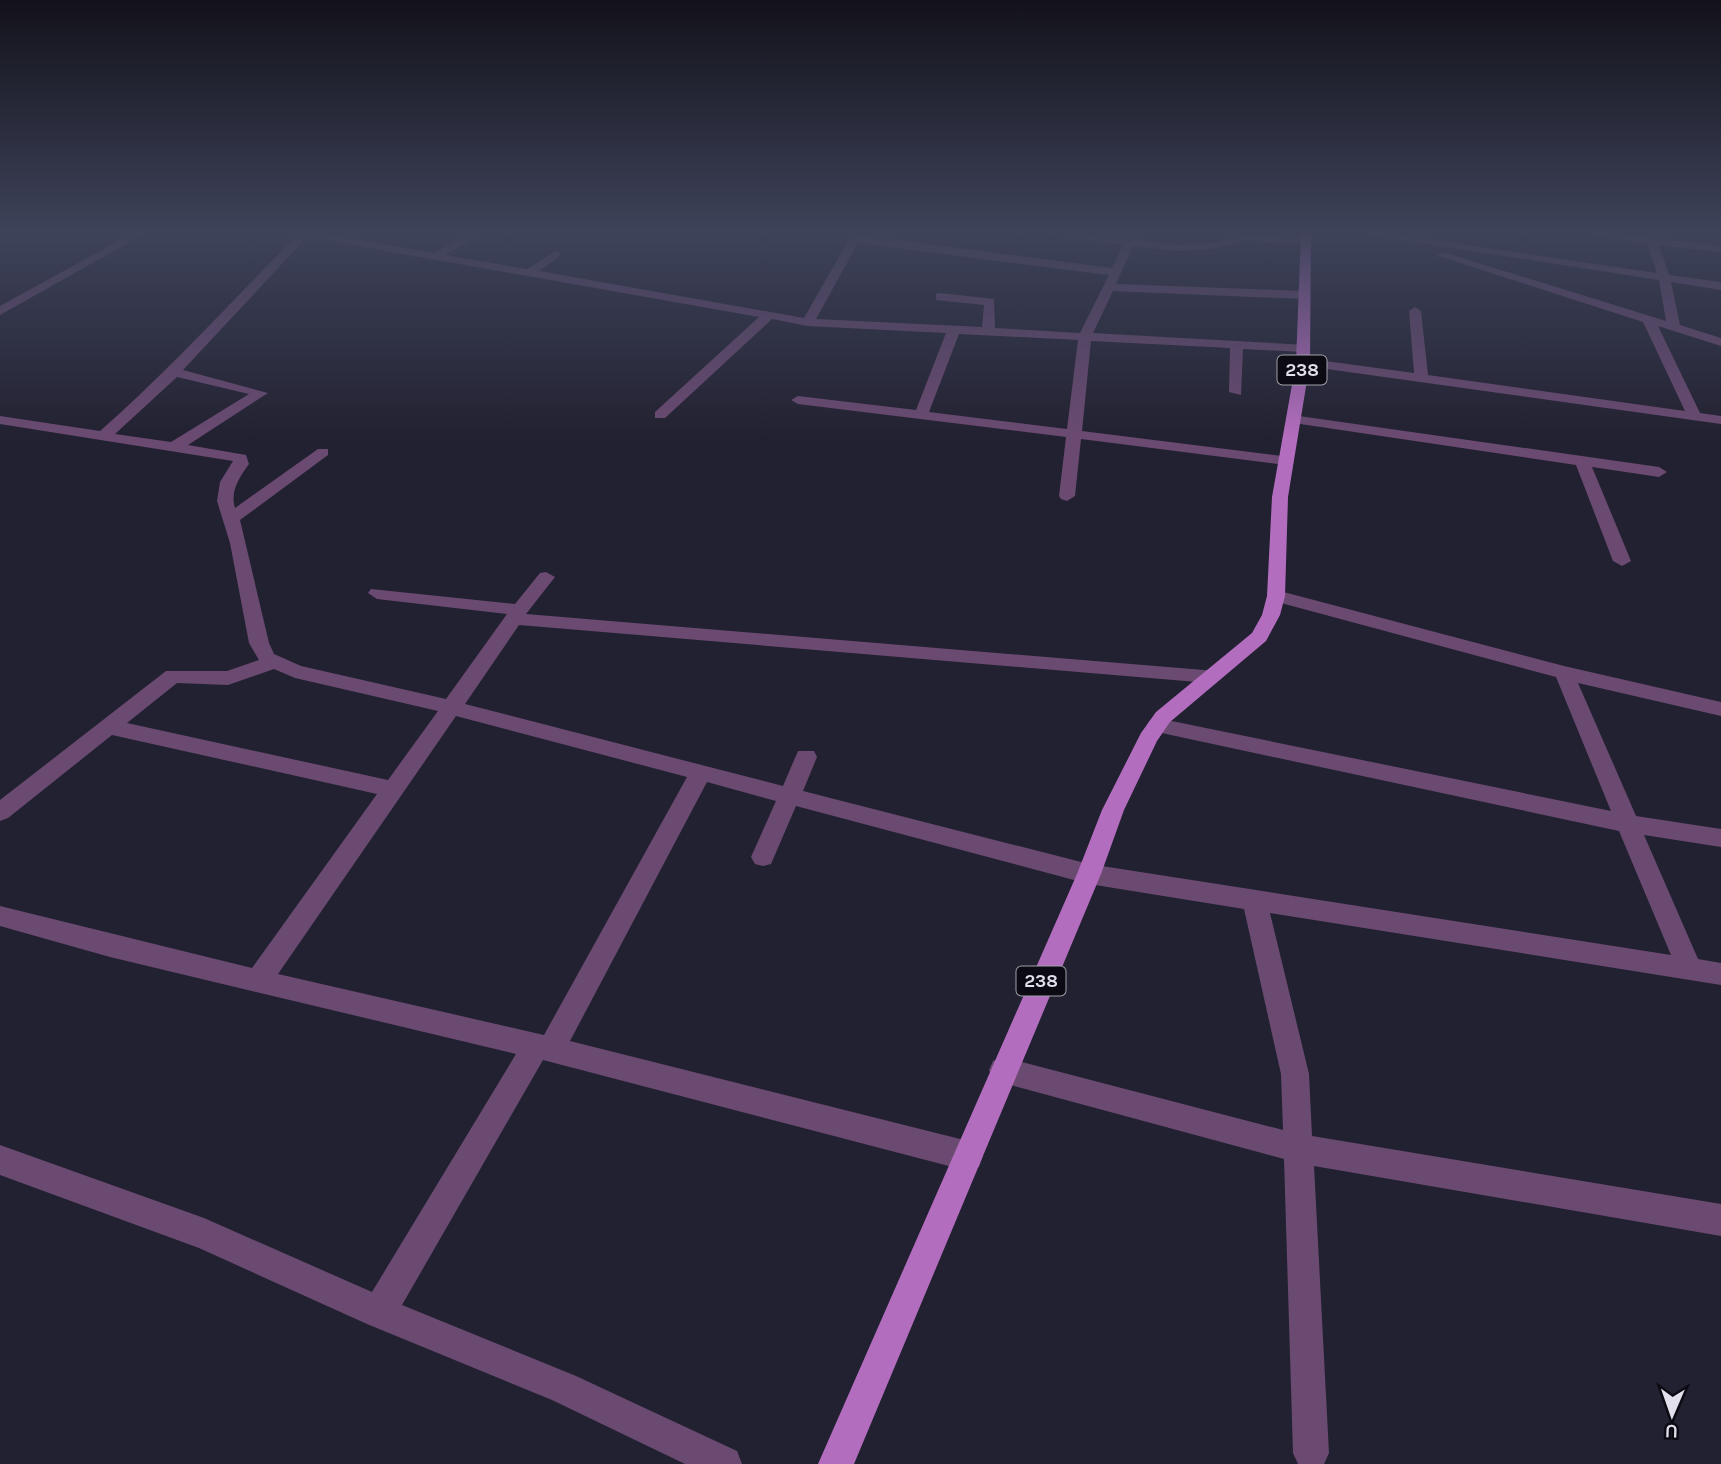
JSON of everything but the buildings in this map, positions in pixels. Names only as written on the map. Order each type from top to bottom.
[{"type":"main road","name":"238","points":[[836,1464],[1003,1070],[1090,874],[1112,810],[1157,725],[1209,676],[1259,637],[1272,615],[1276,596],[1279,505],[1302,355],[1306,320],[1305,302]]},
{"type":"street","points":[[0,311],[16,302]]},
{"type":"street","points":[[105,435],[174,372],[238,302]]},
{"type":"street","points":[[690,302],[808,322],[1237,345],[1421,378],[1721,420]]},
{"type":"street","points":[[808,322],[819,302]]},
{"type":"street","points":[[988,332],[990,302]]},
{"type":"street","points":[[1067,496],[1085,336],[1100,302]]},
{"type":"street","points":[[1593,302],[1721,342]]},
{"type":"street","points":[[1669,302],[1674,328]]},
{"type":"street","points":[[1415,311],[1421,378]]},
{"type":"street","points":[[660,415],[768,316]]},
{"type":"street","points":[[1648,320],[1696,416]]},
{"type":"street","points":[[920,415],[954,330]]},
{"type":"street","points":[[1236,392],[1237,345]]},
{"type":"street","points":[[174,372],[261,393],[176,446]]},
{"type":"street","points":[[798,400],[1286,460]]},
{"type":"street","points":[[1292,419],[1660,472]]},
{"type":"street","points":[[0,420],[176,446],[242,460],[225,490],[225,501],[259,643],[273,662],[295,671],[450,706],[700,774],[1090,874],[1255,903],[1689,967],[1721,974]]},
{"type":"street","points":[[231,518],[277,488],[323,452]]},
{"type":"street","points":[[1582,461],[1622,561]]},
{"type":"street","points":[[260,978],[390,789],[516,614],[546,577]]},
{"type":"street","points":[[377,593],[516,614],[1209,676]]},
{"type":"street","points":[[1276,596],[1564,673],[1721,709]]},
{"type":"street","points":[[0,812],[173,676],[228,678],[273,662]]},
{"type":"street","points":[[1564,673],[1689,967]]},
{"type":"street","points":[[1157,725],[1630,824],[1721,838]]},
{"type":"street","points":[[110,727],[390,789]]},
{"type":"street","points":[[763,858],[806,757]]},
{"type":"street","points":[[379,1312],[544,1047],[700,774]]},
{"type":"street","points":[[1255,903],[1295,1074],[1296,1148],[1311,1453]]},
{"type":"street","points":[[0,916],[110,946],[260,978],[544,1047],[968,1156]]},
{"type":"street","points":[[1003,1070],[1296,1148],[1721,1220]]},
{"type":"street","points":[[0,1160],[204,1234],[379,1312],[564,1388],[724,1464]]}]
